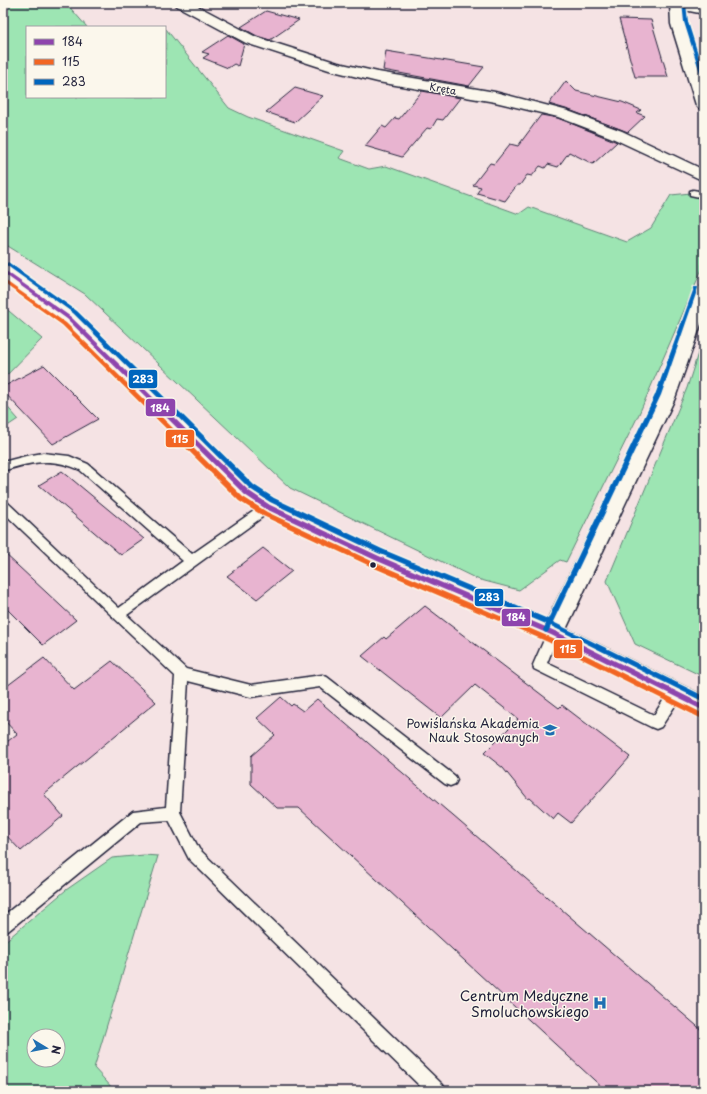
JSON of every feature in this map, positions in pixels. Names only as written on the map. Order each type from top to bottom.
[{"type":"street","name":"Kręta","points":[[182,3],[251,40],[334,67],[378,77],[495,97],[577,119],[616,134],[704,176]]},
{"type":"street","points":[[704,10],[674,3],[678,24],[704,105]]},
{"type":"street","points":[[3,271],[69,318],[247,493],[268,507],[377,558],[553,633],[704,708]]},
{"type":"street","points":[[553,633],[665,398],[704,291]]},
{"type":"lane","points":[[693,193],[704,195]]},
{"type":"lane","points":[[3,467],[30,460],[51,458],[66,459],[84,467],[192,562]]},
{"type":"lane","points":[[3,505],[182,674],[251,691],[322,681],[450,780]]},
{"type":"lane","points":[[118,615],[268,507]]},
{"type":"lane","points":[[553,633],[539,665],[656,723],[675,694]]},
{"type":"lane","points":[[182,674],[173,813],[194,854],[437,1091]]},
{"type":"lane","points":[[3,926],[138,816],[173,813]]},
{"type":"green space","points":[[3,3],[66,3],[86,26],[26,26],[26,98],[166,98],[166,29],[229,108],[248,117],[344,151],[339,158],[369,169],[386,166],[519,214],[529,207],[627,242],[651,228],[671,195],[691,193],[704,202],[702,269],[639,414],[566,562],[560,560],[519,590],[477,579],[290,488],[85,294],[3,243]]},
{"type":"green space","points":[[3,306],[42,339],[3,379]]},
{"type":"green space","points":[[704,334],[704,677],[635,644],[607,581],[687,388]]},
{"type":"green space","points":[[3,402],[18,419],[3,429]]},
{"type":"green space","points":[[144,855],[158,856],[94,1068],[115,1091],[3,1091],[3,943],[66,890],[112,858]]},
{"type":"building","points":[[266,11],[299,20],[270,40],[257,36],[241,27]]},
{"type":"building","points":[[619,19],[651,20],[668,77],[635,77]]},
{"type":"building","points":[[228,35],[244,44],[238,66],[234,64],[228,68],[203,58],[209,54],[202,52]]},
{"type":"building","points":[[386,51],[484,67],[469,86],[383,70]]},
{"type":"building","points":[[566,81],[576,91],[622,102],[641,110],[637,113],[645,116],[628,132],[549,104]]},
{"type":"building","points":[[295,88],[323,96],[295,122],[266,112]]},
{"type":"building","points":[[422,91],[460,98],[443,120],[437,119],[431,129],[427,128],[402,157],[365,146],[382,126],[386,128],[395,118],[399,119]]},
{"type":"building","points":[[541,115],[558,118],[617,142],[593,164],[569,152],[558,167],[548,164],[545,168],[540,166],[532,176],[527,175],[520,185],[517,185],[505,201],[477,193],[481,187],[473,185],[490,163],[494,164],[510,144],[518,146]]},
{"type":"building","points":[[44,365],[98,419],[53,444],[3,391],[3,387]]},
{"type":"building","points":[[62,471],[144,539],[121,555],[39,485]]},
{"type":"building","points":[[263,548],[292,571],[257,599],[227,576]]},
{"type":"building","points":[[3,552],[76,620],[43,645],[3,605]]},
{"type":"building","points":[[425,606],[559,708],[562,705],[630,757],[571,823],[558,813],[553,819],[530,798],[528,799],[503,768],[484,753],[518,719],[475,685],[441,718],[362,656],[384,637],[386,639]]},
{"type":"building","points":[[44,658],[74,690],[112,661],[156,702],[44,794],[63,816],[21,851],[3,832],[3,745],[17,734],[3,719],[3,689]]},
{"type":"building","points":[[281,697],[291,706],[293,704],[303,711],[317,699],[704,1032],[704,1091],[606,1091],[299,808],[277,808],[251,784],[251,756],[275,735],[257,718]]},
{"type":"transit line","name":"283","points":[[684,3],[686,22],[704,79]]},
{"type":"transit line","name":"283","points":[[8,264],[75,312],[252,487],[272,500],[380,551],[557,626],[704,699]]},
{"type":"transit line","name":"184","points":[[3,271],[69,318],[247,493],[268,507],[377,558],[553,633],[704,708]]},
{"type":"transit line","name":"115","points":[[3,281],[64,324],[241,499],[265,514],[374,565],[550,640],[700,715]]},
{"type":"transit line","name":"283","points":[[546,630],[658,395],[696,288]]},
{"type":"place","name":"Powiślańska Akademia Nauk Stosowanych","points":[[550,730]]},
{"type":"place","name":"Centrum Medyczne Smoluchowskiego","points":[[600,1003]]}]
